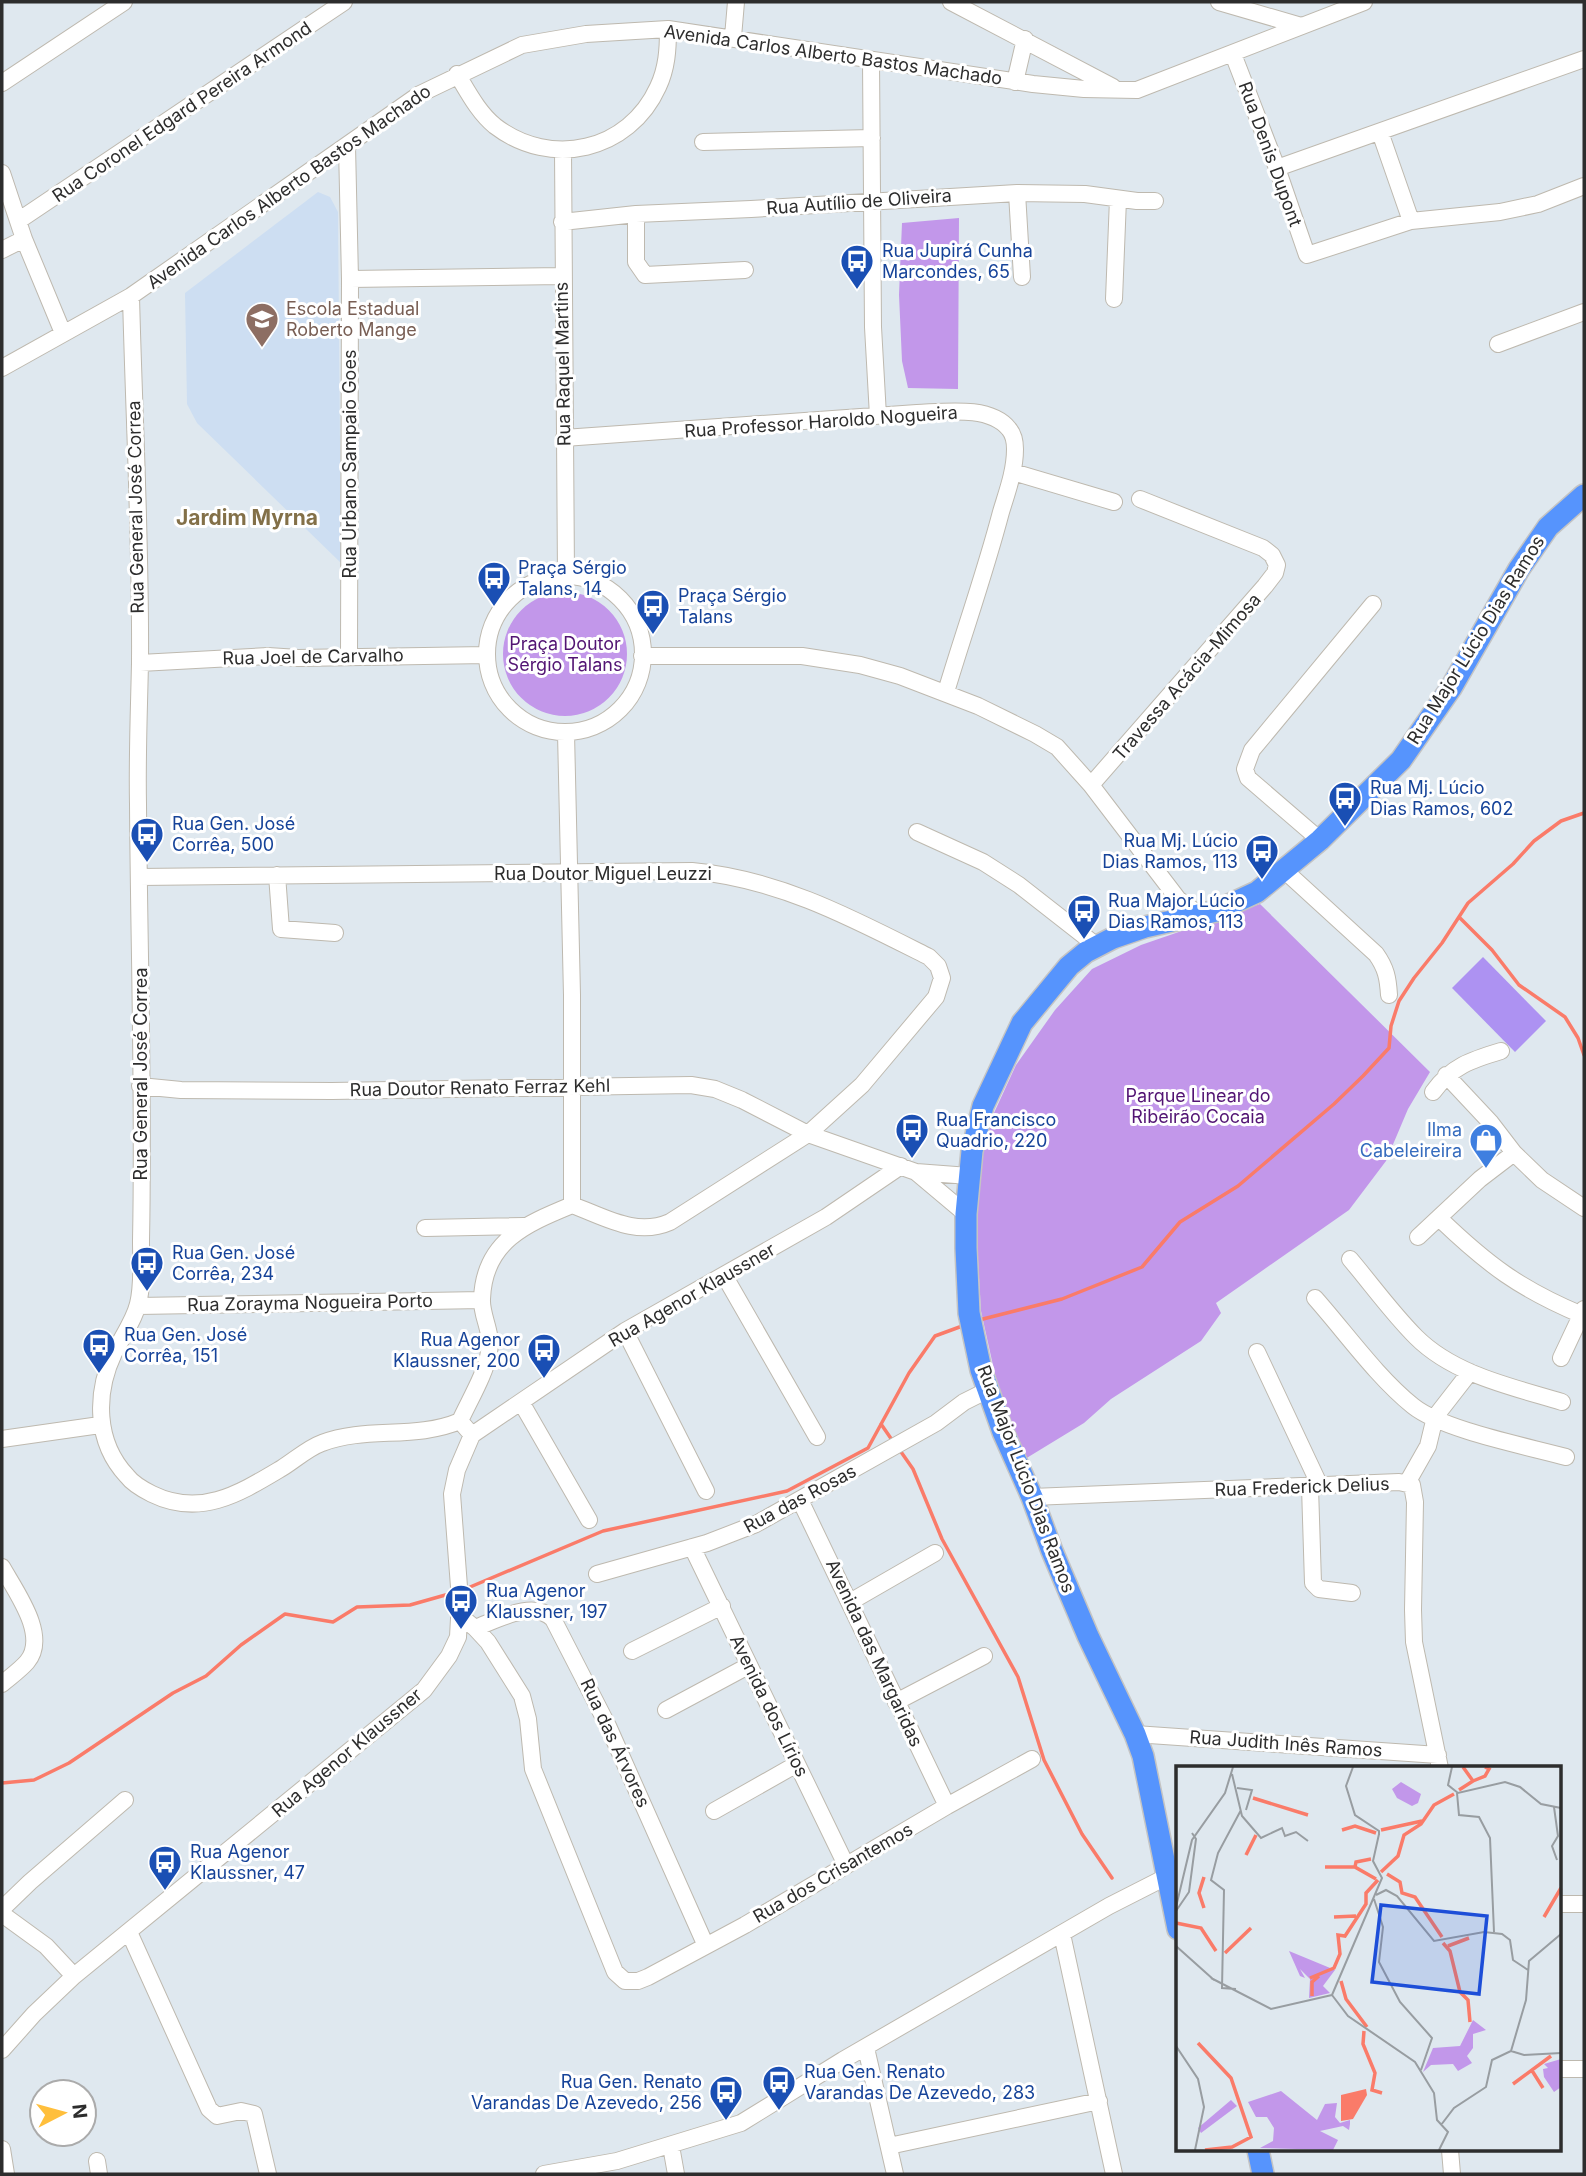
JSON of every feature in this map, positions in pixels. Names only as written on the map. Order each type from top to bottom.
[{"type":"main road","name":"Rua Major Lúcio Dias Ramos","points":[[1176,1920],[1143,1756],[1052,1551],[1003,1432],[988,1390],[971,1323],[966,1214],[972,1151],[983,1106],[1022,1023],[1069,966],[1097,946],[1144,927],[1216,911],[1258,892],[1320,839],[1401,760],[1451,688],[1540,537],[1584,495]]},
{"type":"main road","points":[[1258,2152],[1262,2174]]},
{"type":"street","points":[[2,83],[124,2]]},
{"type":"street","name":"Rua Coronel Edgard Pereira Armond","points":[[18,221],[344,2]]},
{"type":"street","points":[[733,37],[736,2]]},
{"type":"street","points":[[951,2],[1118,90]]},
{"type":"street","points":[[1219,2],[1301,26]]},
{"type":"street","name":"Avenida Carlos Alberto Bastos Machado","points":[[2,368],[131,296],[420,94],[522,45],[586,34],[668,29],[1015,82],[1137,90],[1364,2]]},
{"type":"street","points":[[457,74],[479,110],[494,125],[529,144],[563,151],[587,147],[622,131],[637,118],[659,86],[665,67],[668,29]]},
{"type":"street","points":[[1015,82],[1025,39]]},
{"type":"street","name":"Rua Denis Dupont","points":[[1233,54],[1307,255],[1411,220]]},
{"type":"street","points":[[1277,168],[1584,59]]},
{"type":"street","points":[[871,60],[873,327],[878,416]]},
{"type":"street","points":[[1380,132],[1411,220],[1500,212],[1538,204],[1584,186]]},
{"type":"street","points":[[703,142],[872,138]]},
{"type":"street","name":"Rua Urbano Sampaio Goes","points":[[347,146],[350,279],[349,657]]},
{"type":"street","name":"Rua Raquel Martins","points":[[563,151],[566,576]]},
{"type":"street","points":[[2,173],[24,239],[63,333]]},
{"type":"street","points":[[1017,193],[1022,277]]},
{"type":"street","name":"Rua Autílio de Oliveira","points":[[562,222],[635,214],[1017,193],[1085,194],[1156,201]]},
{"type":"street","points":[[1114,299],[1118,199]]},
{"type":"street","points":[[635,214],[636,262],[645,275],[745,270]]},
{"type":"street","points":[[2,250],[24,239]]},
{"type":"street","points":[[350,279],[562,276]]},
{"type":"street","name":"Rua General José Correa","points":[[131,296],[139,663],[137,734],[142,1008],[141,1241],[138,1306],[112,1358],[102,1387],[100,1425],[111,1455],[127,1478],[166,1500],[188,1505],[206,1504],[241,1492],[319,1443],[351,1435],[421,1432],[445,1428],[460,1421]]},
{"type":"street","points":[[1498,344],[1584,312]]},
{"type":"street","name":"Rua Professor Haroldo Nogueira","points":[[564,438],[957,412],[993,418],[1007,426],[1016,447],[1013,472],[946,692]]},
{"type":"street","points":[[1013,472],[1114,502]]},
{"type":"street","name":"Travessa Acácia-Mimosa","points":[[1091,785],[1265,586],[1275,573],[1277,565],[1272,555],[1263,548],[1140,499]]},
{"type":"street","points":[[566,576],[592,581],[615,595],[632,616],[638,629],[642,656],[638,682],[624,705],[592,728],[566,733],[539,728],[515,715],[498,694],[488,668],[487,655],[494,622],[514,595],[543,579],[566,576]]},
{"type":"street","points":[[1320,839],[1248,778],[1245,769],[1247,760],[1268,729],[1373,604]]},
{"type":"street","name":"Rua Joel de Carvalho","points":[[139,663],[268,656],[487,655]]},
{"type":"street","points":[[642,656],[802,656],[860,665],[946,692],[1057,747],[1091,785],[1178,899],[1200,915]]},
{"type":"street","points":[[472,1435],[460,1421],[489,1353],[490,1334],[482,1300],[488,1272],[496,1253],[506,1239],[524,1226],[572,1205],[570,874],[566,733]]},
{"type":"street","points":[[917,832],[983,862],[1019,885],[1097,946]]},
{"type":"street","points":[[1284,870],[1376,954],[1385,965],[1389,995]]},
{"type":"street","name":"Rua Doutor Miguel Leuzzi","points":[[139,877],[692,871],[746,879],[824,905],[929,957],[938,966],[942,978],[936,997],[862,1085],[808,1135],[657,1228],[633,1227],[572,1205]]},
{"type":"street","points":[[277,876],[281,929],[335,933]]},
{"type":"street","points":[[1174,921],[1178,899]]},
{"type":"street","points":[[1433,1092],[1446,1075],[1470,1060],[1500,1051]]},
{"type":"street","points":[[1446,1075],[1491,1123],[1514,1153],[1542,1180],[1584,1208]]},
{"type":"street","name":"Rua Doutor Renato Ferraz Kehl","points":[[141,1086],[181,1090],[332,1091],[668,1083],[715,1089],[742,1100],[808,1135],[909,1169]]},
{"type":"street","points":[[1418,1237],[1480,1179],[1514,1153]]},
{"type":"street","points":[[909,1169],[969,1176]]},
{"type":"street","points":[[909,1169],[966,1214]]},
{"type":"street","name":"Rua Agenor Klaussner","points":[[2,2050],[34,2014],[74,1976],[424,1690],[449,1656],[457,1637],[460,1608],[452,1494],[457,1470],[472,1435],[625,1331],[909,1169]]},
{"type":"street","points":[[1440,1219],[1472,1249],[1518,1285],[1583,1312],[1561,1358]]},
{"type":"street","points":[[425,1228],[524,1226]]},
{"type":"street","points":[[1350,1259],[1417,1338],[1441,1356],[1470,1372],[1562,1402]]},
{"type":"street","points":[[724,1275],[817,1437]]},
{"type":"street","points":[[1315,1298],[1414,1407],[1459,1427],[1566,1457]]},
{"type":"street","name":"Rua Zorayma Nogueira Porto","points":[[138,1306],[482,1300]]},
{"type":"street","points":[[625,1331],[706,1491]]},
{"type":"street","points":[[1257,1352],[1315,1487],[1313,1583],[1319,1589],[1352,1593]]},
{"type":"street","points":[[1407,1483],[1428,1446],[1435,1418],[1470,1372]]},
{"type":"street","name":"Rua das Rosas","points":[[597,1574],[730,1535],[800,1500],[936,1423],[964,1402],[988,1390]]},
{"type":"street","points":[[522,1402],[589,1520]]},
{"type":"street","points":[[2,1439],[100,1425]]},
{"type":"street","name":"Rua Frederick Delius","points":[[1032,1497],[1407,1483],[1414,1489],[1415,1502],[1415,1643],[1439,1761]]},
{"type":"street","name":"Avenida das Margaridas","points":[[800,1500],[947,1806]]},
{"type":"street","name":"Avenida dos Lírios","points":[[692,1547],[846,1865]]},
{"type":"street","points":[[850,1602],[935,1553]]},
{"type":"street","points":[[2,1567],[32,1623],[35,1643],[26,1663],[2,1684]]},
{"type":"street","points":[[632,1651],[722,1606]]},
{"type":"street","points":[[460,1608],[475,1628]]},
{"type":"street","name":"Rua das Árvores","points":[[475,1628],[508,1615],[533,1610],[548,1613],[553,1619],[608,1726],[706,1946]]},
{"type":"street","name":"Rua dos Crisantemos","points":[[475,1628],[488,1642],[522,1696],[528,1719],[533,1769],[615,1972],[620,1978],[631,1982],[648,1977],[706,1946],[1032,1759]]},
{"type":"street","points":[[896,1702],[984,1656]]},
{"type":"street","points":[[666,1710],[748,1666]]},
{"type":"street","name":"Rua Judith Inês Ramos","points":[[1135,1734],[1439,1761]]},
{"type":"street","points":[[714,1811],[797,1764]]},
{"type":"street","points":[[74,1976],[46,1945],[2,1911],[30,1882],[125,1800]]},
{"type":"street","points":[[544,2174],[617,2161],[741,2123],[1062,1934],[1166,1877]]},
{"type":"street","points":[[1562,1904],[1584,1904]]},
{"type":"street","points":[[129,1932],[209,2109],[217,2116],[242,2111],[254,2114],[268,2174]]},
{"type":"street","points":[[1062,1934],[1114,2174]]},
{"type":"street","points":[[866,2048],[895,2174]]},
{"type":"street","points":[[1562,2069],[1584,2068]]},
{"type":"street","points":[[889,2146],[1099,2101]]},
{"type":"street","points":[[671,2146],[676,2174]]},
{"type":"street","points":[[2,2149],[6,2174]]},
{"type":"street","points":[[1450,2152],[1452,2174]]},
{"type":"shaded area","name":"Escola Estadual Roberto Mange","points":[[318,192],[330,197],[338,212],[341,563],[197,423],[187,404],[185,293]]},
{"type":"shaded area","points":[[1483,957],[1546,1021],[1515,1052],[1452,988]]},
{"type":"green space","points":[[959,218],[958,389],[908,388],[902,361],[899,295],[902,223]]},
{"type":"green space","name":"Praça Doutor Sérgio Talans","points":[[565,592],[589,597],[609,610],[622,630],[627,654],[622,678],[609,698],[589,711],[565,716],[541,711],[521,698],[508,678],[503,654],[508,630],[521,610],[541,597]]},
{"type":"green space","name":"Parque Linear do Ribeirão Cocaia","points":[[1260,904],[1430,1072],[1408,1109],[1386,1161],[1349,1210],[1216,1303],[1221,1313],[1201,1341],[1111,1399],[1084,1423],[1025,1459],[998,1388],[981,1311],[977,1243],[978,1180],[988,1126],[1016,1065],[1055,1010],[1092,969],[1141,945]]},
{"type":"waterway","points":[[979,1320],[1062,1299],[1142,1267],[1180,1222],[1238,1186],[1363,1076],[1389,1048],[1391,1026],[1399,1001],[1468,903],[1513,864],[1534,841],[1561,821],[1584,813]]},
{"type":"waterway","points":[[1459,917],[1492,950],[1519,985],[1565,1017],[1578,1038],[1584,1055]]},
{"type":"waterway","points":[[463,1590],[603,1531],[787,1491],[868,1448],[909,1373],[935,1336],[965,1325]]},
{"type":"waterway","points":[[881,1424],[892,1440]]},
{"type":"waterway","points":[[899,1449],[913,1469],[942,1539],[1018,1677],[1044,1760],[1082,1834],[1112,1878]]},
{"type":"waterway","points":[[2,1783],[34,1780],[69,1763],[173,1693],[206,1676],[241,1645],[285,1614],[333,1622],[357,1607],[410,1605],[456,1592]]},
{"type":"place","name":"Rua Jupirá Cunha Marcondes, 65","points":[[857,291]]},
{"type":"place","name":"Escola Estadual Roberto Mange","points":[[262,349]]},
{"type":"place","name":"Praça Sérgio Talans, 14","points":[[494,608]]},
{"type":"place","name":"Praça Sérgio Talans","points":[[653,636]]},
{"type":"place","name":"Rua Mj. Lúcio Dias Ramos, 602","points":[[1345,828]]},
{"type":"place","name":"Rua Gen. José Corrêa, 500","points":[[147,864]]},
{"type":"place","name":"Rua Mj. Lúcio Dias Ramos, 113","points":[[1262,881]]},
{"type":"place","name":"Rua Major Lúcio Dias Ramos, 113","points":[[1084,941]]},
{"type":"place","name":"Rua Francisco Quadrio, 220","points":[[912,1160]]},
{"type":"place","name":"Ilma Cabeleireira","points":[[1486,1170]]},
{"type":"place","name":"Rua Gen. José Corrêa, 234","points":[[147,1293]]},
{"type":"place","name":"Rua Gen. José Corrêa, 151","points":[[99,1375]]},
{"type":"place","name":"Rua Agenor Klaussner, 200","points":[[544,1380]]},
{"type":"place","name":"Rua Agenor Klaussner, 197","points":[[461,1631]]},
{"type":"place","name":"Rua Agenor Klaussner, 47","points":[[165,1892]]},
{"type":"place","name":"Rua Gen. Renato Varandas De Azevedo, 283","points":[[779,2112]]},
{"type":"place","name":"Rua Gen. Renato Varandas De Azevedo, 256","points":[[726,2122]]},
{"type":"district","name":"Jardim Myrna","points":[[247,518]]}]
